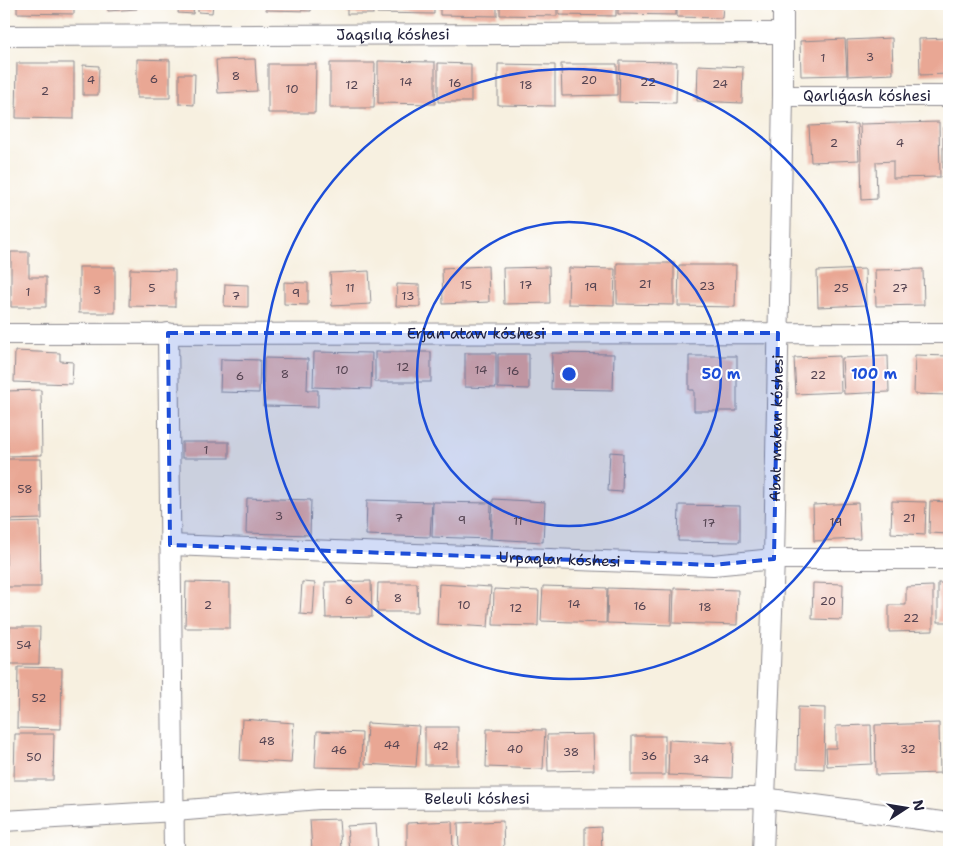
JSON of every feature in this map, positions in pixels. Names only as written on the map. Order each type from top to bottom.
[{"type":"street","name":"Abat makan kóshesi","points":[[763,852],[763,798],[774,559],[783,4]]},
{"type":"street","name":"Jaqsılıq kóshesi","points":[[4,36],[783,33]]},
{"type":"street","name":"Qarlıǵash kóshesi","points":[[783,96],[949,96]]},
{"type":"street","points":[[168,333],[174,852]]},
{"type":"street","name":"Erjan ataw kóshesi","points":[[4,334],[949,333]]},
{"type":"street","name":"Urpaqlar kóshesi","points":[[170,546],[713,565],[774,559],[949,559]]},
{"type":"street","name":"Beleuli kóshesi","points":[[4,821],[175,811],[319,799],[763,798],[949,823]]},
{"type":"highlighted area","points":[[168,333],[778,333],[774,559],[713,565],[170,545]]},
{"type":"building","points":[[17,4],[74,4],[74,14],[17,13]]},
{"type":"building","points":[[107,4],[137,4],[137,9],[108,11]]},
{"type":"building","points":[[179,4],[194,4],[193,14],[178,13]]},
{"type":"building","points":[[198,4],[213,4],[212,13],[198,12]]},
{"type":"building","points":[[266,4],[312,4],[311,11],[266,10]]},
{"type":"building","points":[[347,4],[373,4],[373,14],[347,14]]},
{"type":"building","points":[[377,4],[434,4],[434,14],[377,13]]},
{"type":"building","points":[[440,4],[497,4],[497,16],[440,15]]},
{"type":"building","points":[[500,4],[557,4],[557,16],[500,15]]},
{"type":"building","points":[[559,4],[616,4],[616,16],[559,15]]},
{"type":"building","points":[[618,4],[676,4],[676,15],[618,14]]},
{"type":"building","points":[[677,4],[723,4],[722,18],[677,17]]},
{"type":"building","points":[[892,38],[893,74],[848,76],[847,40]]},
{"type":"building","points":[[949,38],[949,74],[920,75],[919,39]]},
{"type":"building","points":[[845,39],[847,75],[801,76],[800,41]]},
{"type":"building","points":[[137,59],[170,60],[170,98],[137,98]]},
{"type":"building","points":[[255,59],[257,91],[218,93],[216,60]]},
{"type":"building","points":[[378,61],[435,62],[435,104],[378,103]]},
{"type":"building","points":[[620,61],[677,62],[676,103],[619,102]]},
{"type":"building","points":[[17,63],[74,63],[74,119],[16,118]]},
{"type":"building","points":[[330,63],[375,63],[374,108],[330,108]]},
{"type":"building","points":[[438,63],[471,64],[471,102],[438,102]]},
{"type":"building","points":[[268,64],[316,64],[315,113],[268,113]]},
{"type":"building","points":[[498,64],[555,65],[555,106],[498,105]]},
{"type":"building","points":[[561,64],[617,64],[617,95],[562,96]]},
{"type":"building","points":[[83,65],[99,66],[98,95],[83,95]]},
{"type":"building","points":[[698,65],[743,67],[742,103],[697,101]]},
{"type":"building","points":[[179,74],[195,74],[194,105],[179,104]]},
{"type":"building","points":[[939,122],[940,177],[893,178],[893,161],[876,162],[877,199],[862,200],[860,124]]},
{"type":"building","points":[[857,124],[859,160],[811,162],[809,126]]},
{"type":"building","points":[[943,128],[949,128],[949,168],[943,168]]},
{"type":"building","points":[[11,252],[29,252],[29,277],[46,277],[46,307],[11,307]]},
{"type":"building","points":[[617,263],[674,263],[674,305],[617,304]]},
{"type":"building","points":[[679,265],[736,265],[735,307],[678,306]]},
{"type":"building","points":[[488,266],[489,302],[443,304],[442,268]]},
{"type":"building","points":[[79,267],[115,267],[115,313],[79,313]]},
{"type":"building","points":[[549,267],[550,303],[504,304],[503,268]]},
{"type":"building","points":[[569,268],[615,269],[614,305],[568,304]]},
{"type":"building","points":[[130,269],[175,270],[175,307],[129,306]]},
{"type":"building","points":[[865,269],[866,305],[818,307],[817,271]]},
{"type":"building","points":[[923,269],[924,305],[876,306],[875,270]]},
{"type":"building","points":[[369,271],[371,304],[332,306],[330,273]]},
{"type":"building","points":[[284,282],[308,283],[308,305],[284,304]]},
{"type":"building","points":[[225,284],[248,285],[248,307],[224,306]]},
{"type":"building","points":[[397,284],[420,285],[420,307],[396,306]]},
{"type":"building","points":[[15,351],[60,353],[60,361],[73,362],[72,384],[14,382]]},
{"type":"building","points":[[314,352],[372,353],[371,389],[313,387]]},
{"type":"building","points":[[375,352],[431,352],[431,382],[375,382]]},
{"type":"building","points":[[465,353],[496,353],[496,388],[465,387]]},
{"type":"building","points":[[552,353],[614,354],[613,390],[551,389]]},
{"type":"building","points":[[498,354],[529,354],[529,389],[498,388]]},
{"type":"building","points":[[915,355],[949,356],[949,395],[914,394]]},
{"type":"building","points":[[689,356],[737,356],[737,411],[694,411],[694,390],[689,390]]},
{"type":"building","points":[[840,356],[841,392],[796,394],[794,358]]},
{"type":"building","points":[[888,356],[889,392],[844,394],[842,358]]},
{"type":"building","points":[[264,358],[308,359],[307,390],[318,390],[318,407],[263,406]]},
{"type":"building","points":[[221,359],[260,360],[259,393],[220,392]]},
{"type":"building","points":[[41,390],[42,455],[8,456],[6,391]]},
{"type":"building","points":[[182,442],[229,442],[229,458],[182,458]]},
{"type":"building","points":[[610,452],[623,453],[622,492],[608,491]]},
{"type":"building","points":[[7,459],[41,459],[42,519],[8,520]]},
{"type":"building","points":[[247,498],[311,500],[310,535],[246,533]]},
{"type":"building","points":[[493,499],[545,502],[543,542],[491,539]]},
{"type":"building","points":[[367,500],[432,502],[430,537],[366,535]]},
{"type":"building","points":[[892,501],[926,502],[925,535],[891,533]]},
{"type":"building","points":[[930,501],[949,502],[949,534],[929,533]]},
{"type":"building","points":[[433,502],[491,503],[490,539],[432,537]]},
{"type":"building","points":[[858,503],[860,539],[814,541],[813,505]]},
{"type":"building","points":[[679,505],[740,506],[740,542],[678,541]]},
{"type":"building","points":[[40,522],[41,587],[7,587],[5,523]]},
{"type":"building","points":[[371,581],[372,617],[326,618],[325,582]]},
{"type":"building","points":[[186,582],[230,583],[230,628],[185,628]]},
{"type":"building","points":[[302,582],[315,583],[313,615],[300,614]]},
{"type":"building","points":[[378,583],[417,583],[418,612],[377,612]]},
{"type":"building","points":[[813,583],[843,584],[842,620],[812,619]]},
{"type":"building","points":[[938,583],[949,583],[949,622],[938,622]]},
{"type":"building","points":[[439,584],[491,587],[488,627],[437,624]]},
{"type":"building","points":[[543,586],[607,588],[606,623],[541,621]]},
{"type":"building","points":[[933,586],[933,631],[889,632],[889,605],[906,605],[906,587]]},
{"type":"building","points":[[608,588],[672,590],[671,625],[607,623]]},
{"type":"building","points":[[674,588],[738,590],[737,625],[673,623]]},
{"type":"building","points":[[494,589],[539,591],[538,626],[493,625]]},
{"type":"building","points":[[10,627],[40,627],[39,664],[9,664]]},
{"type":"building","points":[[18,667],[62,668],[61,729],[17,728]]},
{"type":"building","points":[[798,707],[825,708],[824,769],[797,768]]},
{"type":"building","points":[[242,719],[294,723],[291,763],[240,760]]},
{"type":"building","points":[[367,723],[419,726],[416,767],[365,764]]},
{"type":"building","points":[[939,723],[940,773],[876,775],[875,725]]},
{"type":"building","points":[[871,725],[872,764],[827,766],[826,748],[836,748],[836,726]]},
{"type":"building","points":[[425,727],[458,727],[458,765],[425,765]]},
{"type":"building","points":[[487,729],[545,730],[543,769],[486,767]]},
{"type":"building","points":[[317,731],[362,733],[361,768],[315,767]]},
{"type":"building","points":[[15,734],[54,734],[53,780],[14,780]]},
{"type":"building","points":[[593,734],[594,770],[548,771],[547,735]]},
{"type":"building","points":[[632,736],[665,736],[665,775],[632,775]]},
{"type":"building","points":[[669,740],[733,743],[732,778],[668,775]]},
{"type":"building","points":[[339,819],[341,849],[312,851],[310,820]]},
{"type":"building","points":[[452,821],[453,852],[407,852],[407,823]]},
{"type":"building","points":[[503,821],[504,852],[459,852],[458,823]]},
{"type":"building","points":[[376,824],[378,852],[349,852],[347,826]]},
{"type":"building","points":[[601,827],[602,852],[585,852],[585,828]]}]
